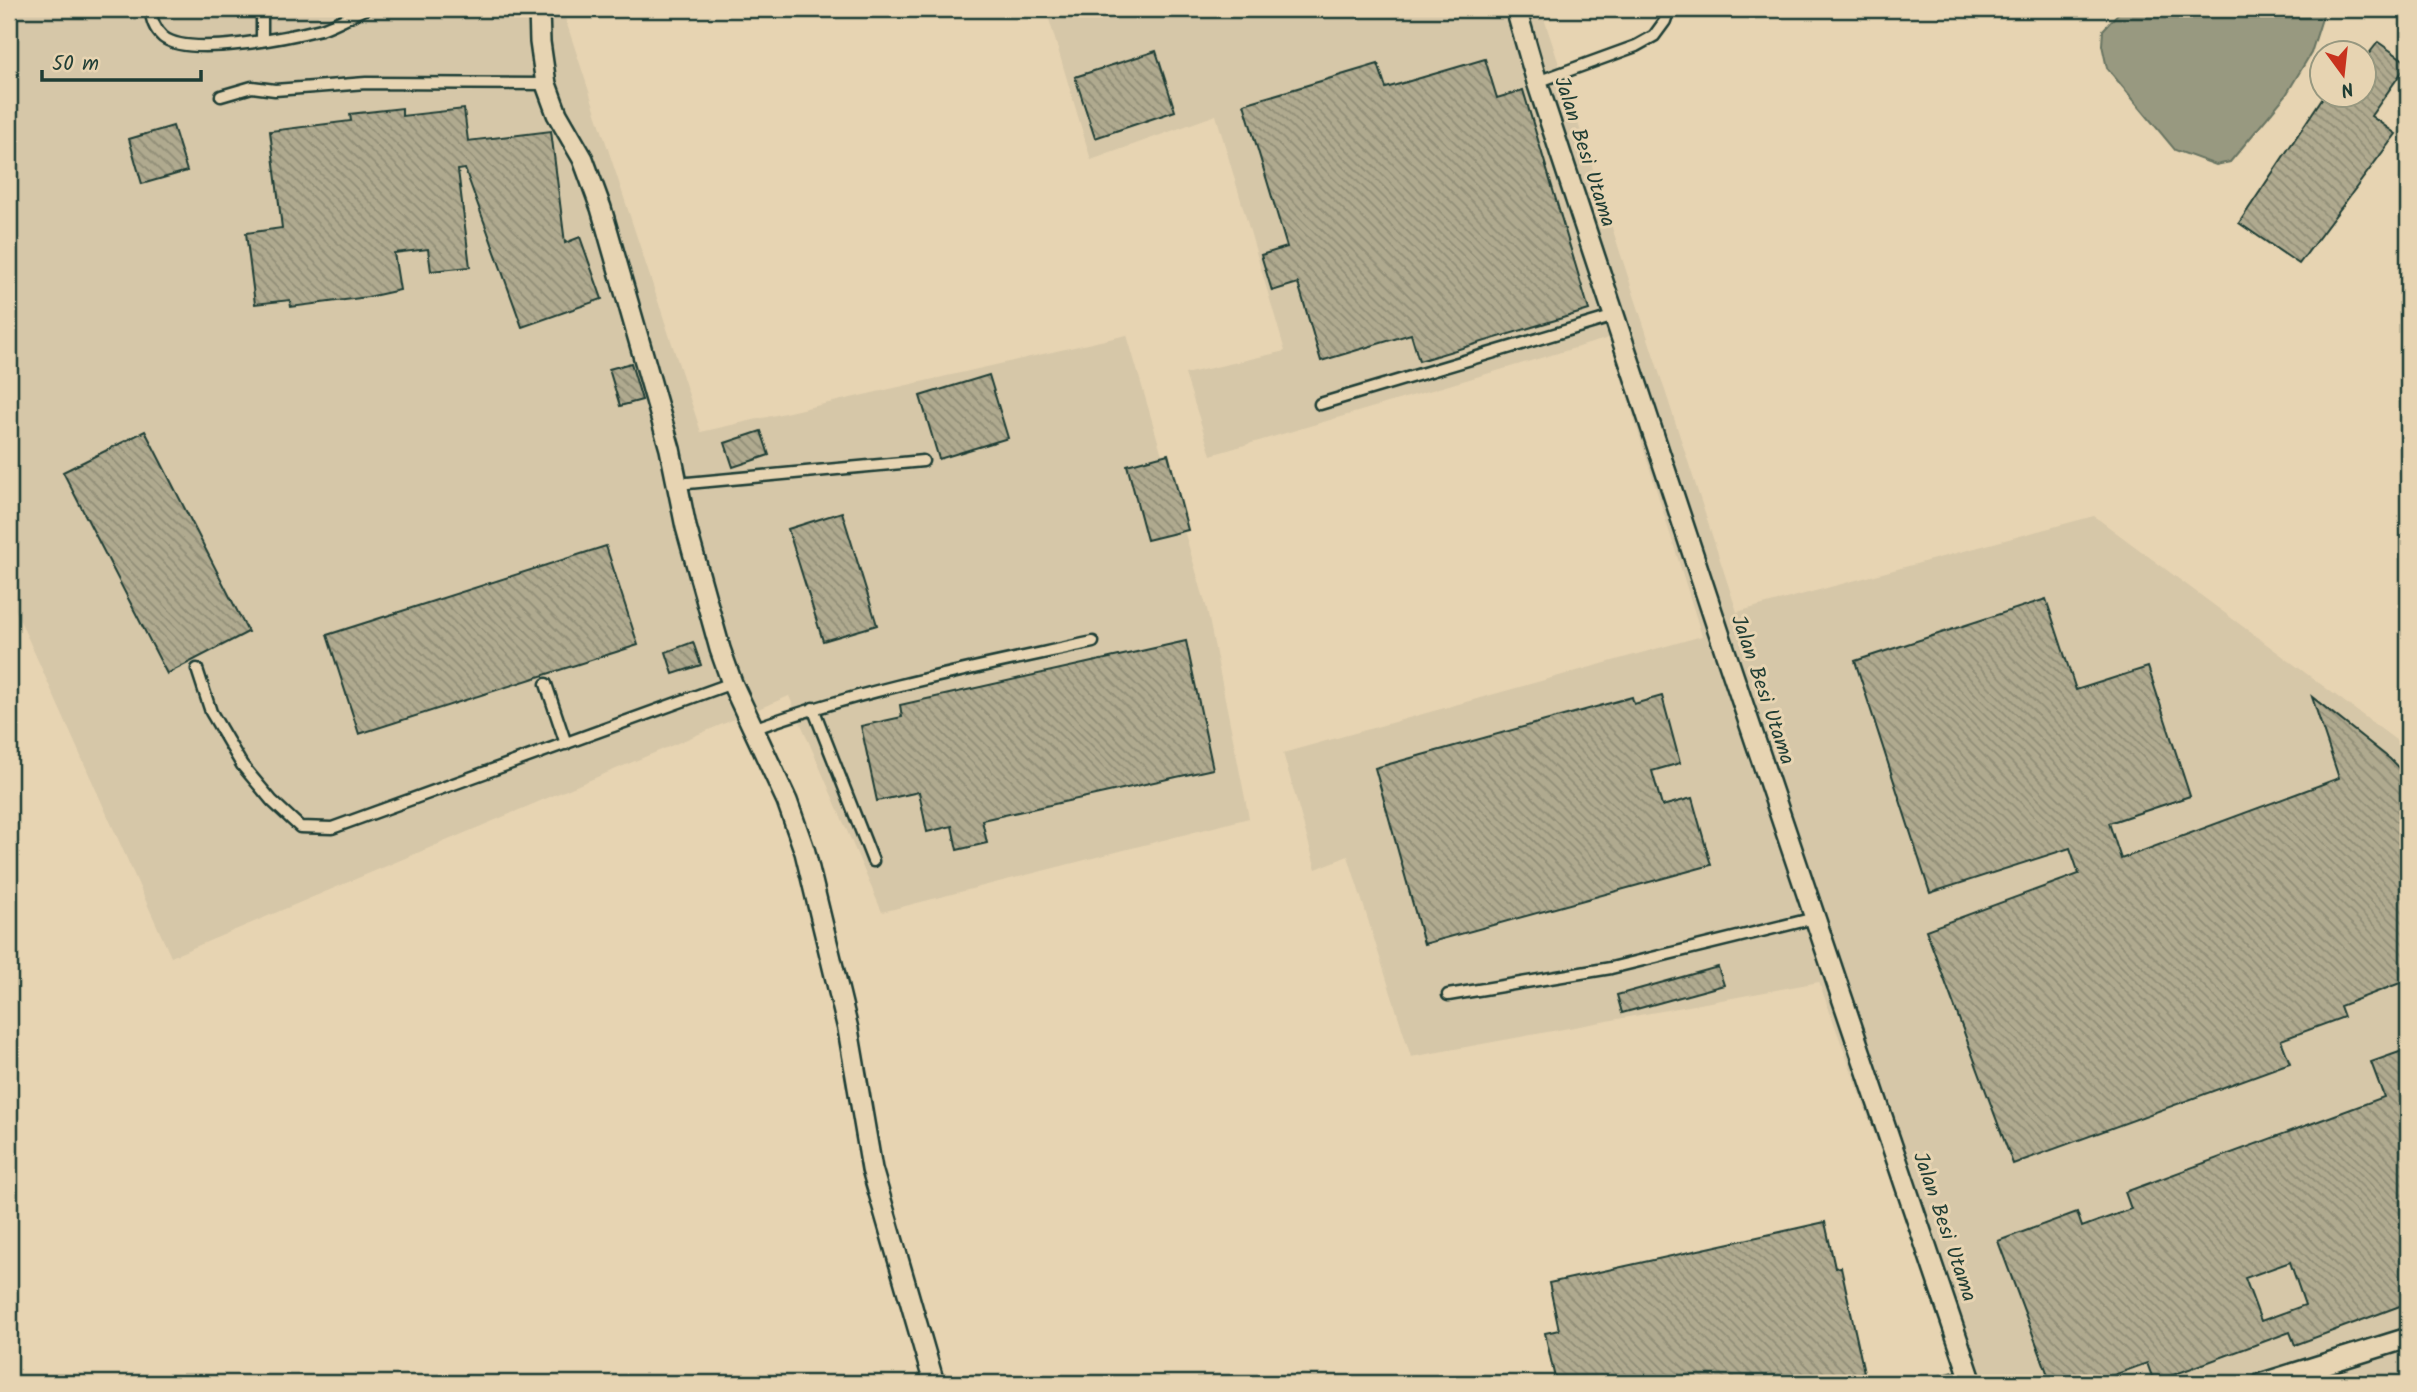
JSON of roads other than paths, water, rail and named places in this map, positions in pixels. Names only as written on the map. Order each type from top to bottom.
[{"type":"street","points":[[539,9],[545,84],[557,114],[583,159],[601,208],[670,449],[685,527],[732,683],[788,801],[805,852],[848,1029],[872,1170],[934,1383]]},
{"type":"street","name":"Jalan Besi Utama","points":[[1516,9],[1537,82],[1971,1379]]},
{"type":"street","points":[[2263,1383],[2408,1338]]},
{"type":"lane","points":[[150,9],[154,27],[164,37],[184,46],[262,41],[323,28],[365,9]]},
{"type":"lane","points":[[262,41],[262,16],[266,9]]},
{"type":"lane","points":[[1537,82],[1636,46],[1654,36],[1665,21],[1669,9]]},
{"type":"lane","points":[[221,96],[252,87],[275,90],[366,83],[545,84]]},
{"type":"lane","points":[[1320,404],[1615,316]]},
{"type":"lane","points":[[677,484],[923,461]]},
{"type":"lane","points":[[753,729],[813,708],[902,684],[1093,642]]},
{"type":"lane","points":[[197,669],[211,712],[242,765],[272,801],[300,827],[332,828],[732,683]]},
{"type":"lane","points":[[546,684],[566,744]]},
{"type":"lane","points":[[813,708],[873,861]]},
{"type":"lane","points":[[1448,995],[1611,968],[1815,918]]},
{"type":"lane","points":[[1936,1383],[1971,1379]]}]
